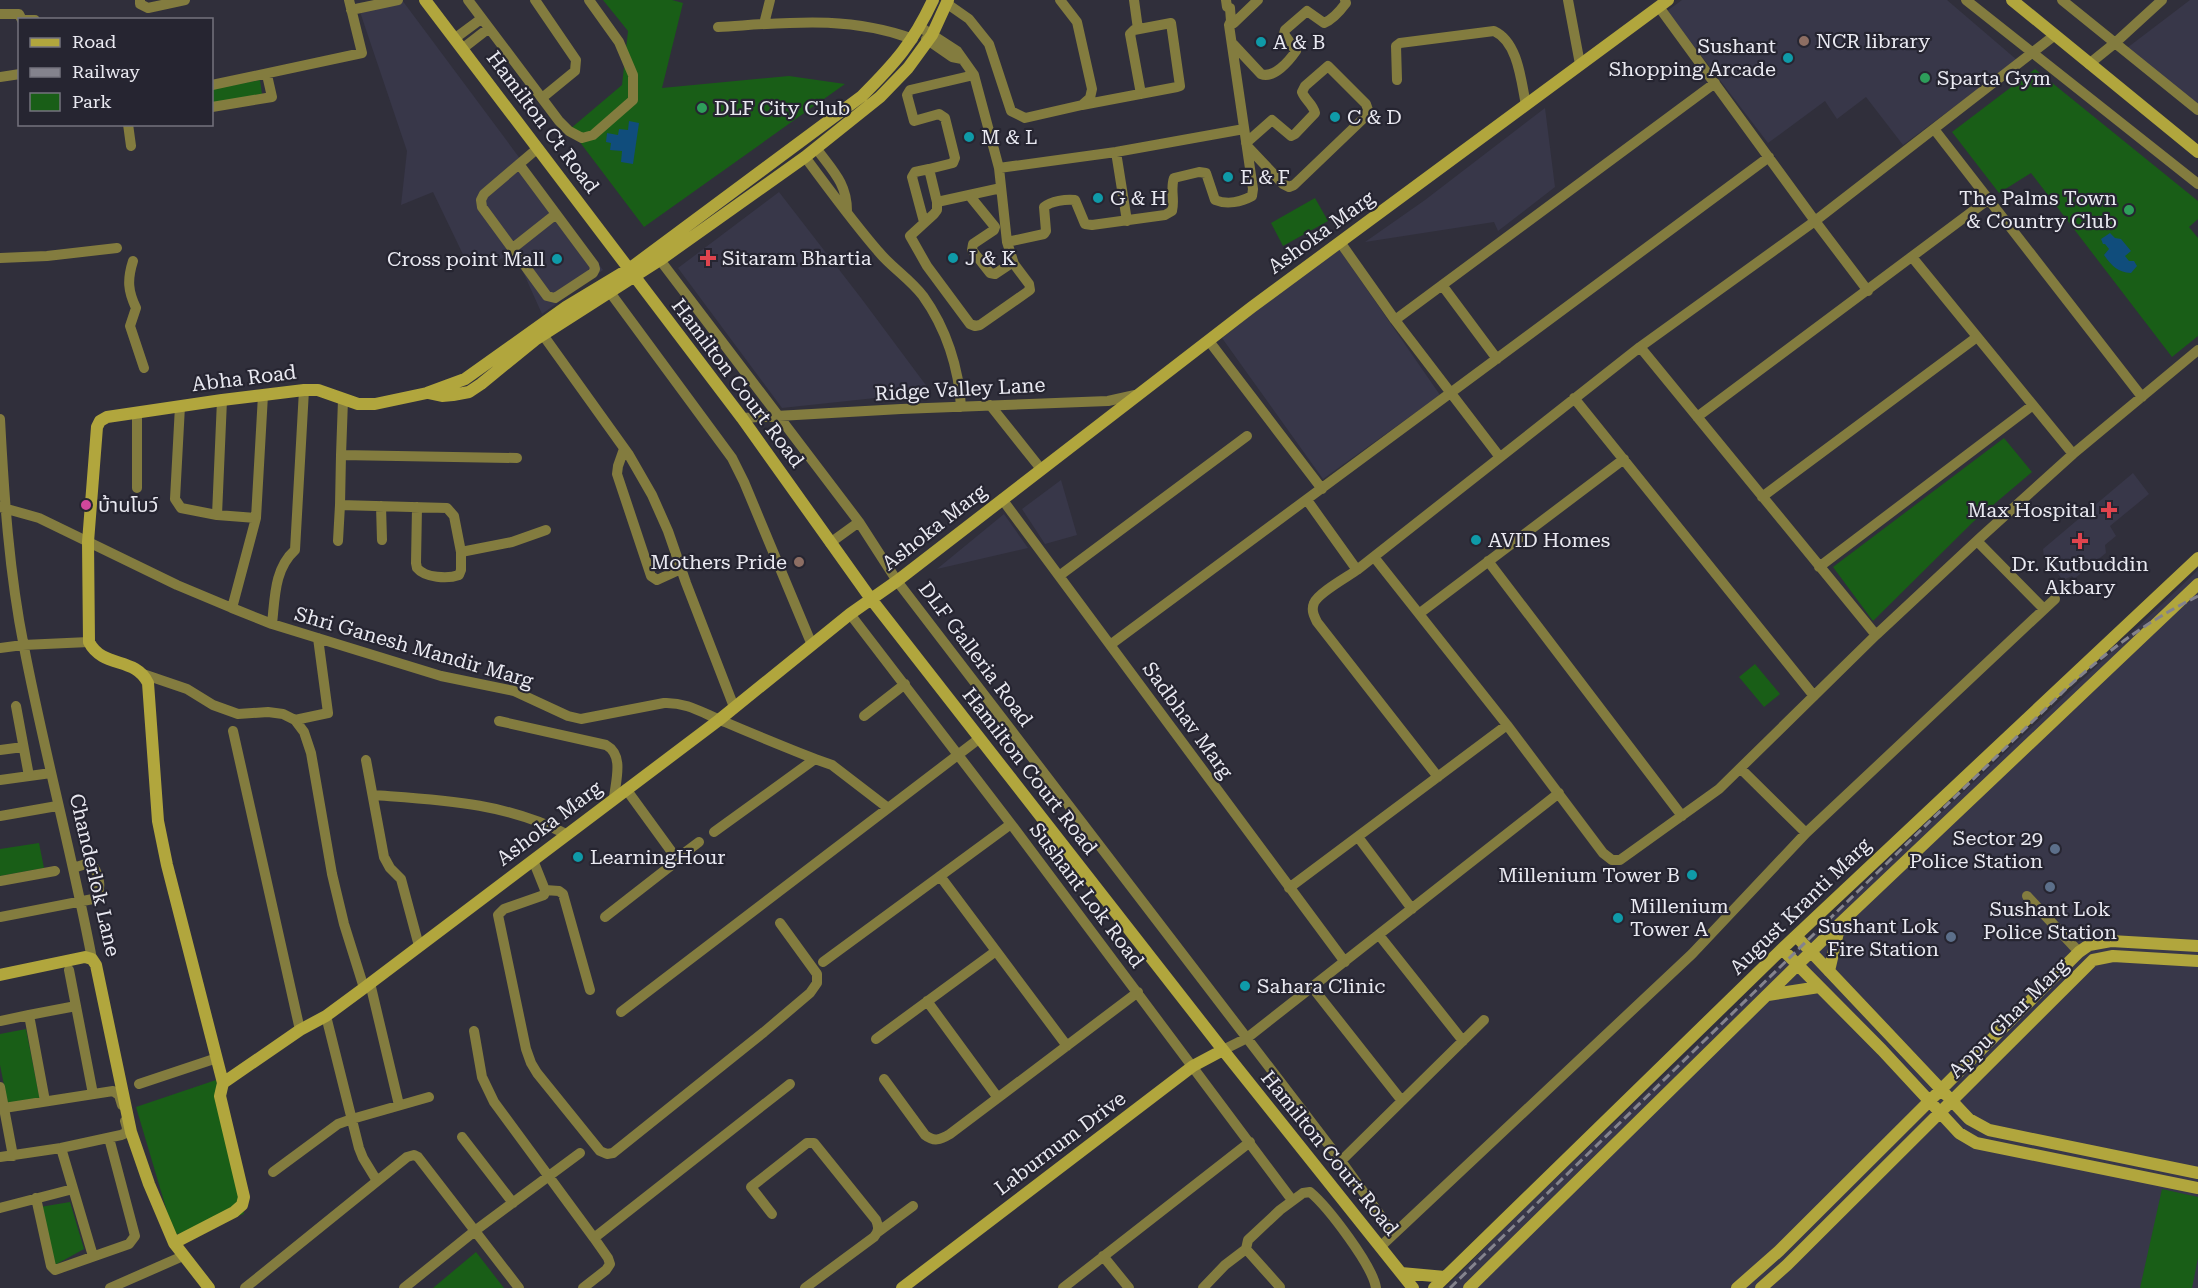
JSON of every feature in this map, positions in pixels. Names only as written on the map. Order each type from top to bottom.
[{"type":"street","points":[[140,0],[140,4],[148,8],[185,0]]},
{"type":"street","points":[[213,86],[362,53],[350,5],[398,0]]},
{"type":"street","name":"Hamilton Ct Road","points":[[425,0],[631,273]]},
{"type":"street","points":[[468,0],[560,121],[582,138],[593,135],[633,100],[633,75],[619,42],[589,0]]},
{"type":"street","points":[[535,0],[576,60],[575,70],[542,98]]},
{"type":"street","points":[[764,24],[770,0]]},
{"type":"street","points":[[631,273],[862,96],[895,63],[917,33],[933,0]]},
{"type":"street","points":[[1060,0],[1077,22],[1092,89],[1090,98],[1082,105]]},
{"type":"street","points":[[1134,0],[1138,29]]},
{"type":"street","points":[[1229,25],[1258,0]]},
{"type":"street","points":[[1233,44],[1261,74],[1272,75],[1296,51],[1284,34],[1285,30],[1307,11],[1320,21],[1327,22],[1342,9],[1346,3],[1345,0]]},
{"type":"street","points":[[1568,0],[1580,64]]},
{"type":"street","points":[[1966,0],[2198,184]]},
{"type":"street","points":[[2012,0],[2198,152]]},
{"type":"street","points":[[2062,0],[2198,110]]},
{"type":"street","points":[[2089,64],[2162,0]]},
{"type":"street","points":[[631,273],[660,260],[805,157],[880,97],[908,68],[930,38],[947,2],[969,19],[989,44],[1011,111],[1025,118],[1180,86],[1172,24],[1138,29],[1130,34],[1141,94]]},
{"type":"street","points":[[1664,3],[1715,83],[1868,291]]},
{"type":"street","name":"Ashoka Marg","points":[[223,1083],[300,1030],[326,1016],[367,986],[718,720],[850,614],[897,581],[1209,341],[1664,3]]},
{"type":"street","points":[[1007,242],[1044,234],[1046,231],[1044,207],[1048,204],[1070,200],[1075,200],[1085,224],[1127,221],[1165,214],[1172,211],[1174,203],[1171,185],[1174,178],[1179,175],[1206,173],[1215,200],[1222,203],[1244,200],[1252,196],[1253,189],[1233,44],[1224,9],[1227,4]]},
{"type":"street","points":[[0,14],[22,18]]},
{"type":"street","points":[[454,39],[481,19]]},
{"type":"street","points":[[718,27],[840,22],[917,33],[957,51],[974,75],[999,168],[1007,242],[1013,262],[1029,284],[1030,290],[980,325],[970,324],[910,237],[937,210],[929,169]]},
{"type":"street","points":[[462,49],[489,28]]},
{"type":"street","points":[[1397,80],[1396,46],[1494,31],[1503,35],[1510,44],[1526,105]]},
{"type":"street","points":[[1438,777],[1317,622],[1313,613],[1313,603],[1319,596],[1374,557],[1499,456],[1640,347],[1815,221],[2055,35]]},
{"type":"street","points":[[1328,66],[1366,104],[1368,110],[1365,117],[1294,185],[1289,187],[1283,184],[1247,145],[1272,120],[1287,134],[1291,136],[1295,134],[1315,113],[1302,92],[1305,86],[1328,66]]},
{"type":"street","points":[[0,77],[18,74]]},
{"type":"street","points":[[213,107],[272,96],[267,75]]},
{"type":"street","points":[[924,222],[912,177],[915,172],[955,161],[945,118],[939,114],[914,121],[908,92],[974,75]]},
{"type":"street","points":[[1395,320],[1715,83]]},
{"type":"street","points":[[128,126],[131,146]]},
{"type":"street","points":[[999,168],[1116,152],[1244,129]]},
{"type":"street","points":[[1934,129],[2142,397]]},
{"type":"street","points":[[519,164],[594,265],[595,270],[592,273],[555,298],[547,296],[482,207],[481,201],[483,194],[538,148]]},
{"type":"street","points":[[816,148],[842,184],[847,212]]},
{"type":"street","points":[[1116,152],[1127,221]]},
{"type":"street","points":[[805,157],[880,254],[922,295],[933,313],[957,369],[961,407]]},
{"type":"street","points":[[1110,645],[1769,157]]},
{"type":"street","points":[[937,202],[1001,188]]},
{"type":"street","points":[[969,195],[995,227],[977,241],[972,250],[990,273],[994,274],[1013,262]]},
{"type":"street","points":[[1697,417],[1989,199]]},
{"type":"street","points":[[513,248],[556,214]]},
{"type":"street","points":[[1340,242],[1395,320],[1499,456]]},
{"type":"street","points":[[0,258],[117,248]]},
{"type":"street","points":[[1912,257],[2073,454]]},
{"type":"street","name":"DLF Galleria Road","points":[[660,260],[859,522],[897,581],[1394,1233]]},
{"type":"street","points":[[133,261],[128,277],[129,293],[136,308],[130,326],[144,368]]},
{"type":"street","name":"Abha Road","points":[[428,393],[442,396],[469,392],[543,335],[609,291],[631,273]]},
{"type":"street","name":"Abha Road","points":[[88,542],[97,427],[106,417],[304,390],[318,390],[358,404],[375,404],[428,393],[465,379],[566,307],[631,273]]},
{"type":"street","name":"Hamilton Court Road","points":[[631,273],[742,418],[872,600],[1223,1050],[1413,1288]]},
{"type":"street","points":[[1442,285],[1497,359]]},
{"type":"street","points":[[609,291],[732,458],[812,645]]},
{"type":"street","points":[[559,296],[566,307]]},
{"type":"street","points":[[543,335],[624,448],[652,495],[668,531],[734,707]]},
{"type":"street","points":[[1762,497],[1977,337]]},
{"type":"street","points":[[1209,341],[1322,489]]},
{"type":"street","points":[[1640,347],[1876,635]]},
{"type":"street","points":[[1374,557],[1508,725],[1603,853],[1612,860],[1620,860],[1719,789],[1876,635],[1977,541],[2073,454],[2198,350]]},
{"type":"street","points":[[272,624],[280,572],[284,561],[295,550],[304,390]]},
{"type":"street","name":"Ridge Valley Lane","points":[[742,418],[1108,401],[1126,399],[1141,393]]},
{"type":"street","points":[[2,508],[39,518],[177,585],[232,608],[256,518],[263,395]]},
{"type":"street","points":[[1574,398],[1814,696]]},
{"type":"street","points":[[217,515],[222,400]]},
{"type":"street","points":[[338,542],[343,400]]},
{"type":"street","points":[[990,405],[1041,469]]},
{"type":"street","points":[[1820,567],[2033,405]]},
{"type":"street","points":[[180,406],[175,499],[181,508],[217,515],[256,518]]},
{"type":"street","points":[[137,412],[137,488]]},
{"type":"street","name":"Chanderlok Lane","points":[[0,419],[2,508],[23,645],[57,806],[74,868],[92,959],[96,965],[131,1132],[149,1184],[174,1244],[209,1288]]},
{"type":"street","points":[[1059,576],[1247,436]]},
{"type":"street","points":[[624,448],[617,474],[651,576],[657,580],[681,569]]},
{"type":"street","points":[[341,455],[517,458]]},
{"type":"street","points":[[1420,613],[1624,459]]},
{"type":"street","name":"Sadbhav Marg","points":[[1002,499],[1345,962]]},
{"type":"street","points":[[1307,500],[1357,570]]},
{"type":"street","points":[[340,505],[417,507],[447,508],[454,516],[461,552],[459,575],[454,577],[424,575],[420,572],[416,563],[417,507]]},
{"type":"street","points":[[381,506],[382,540]]},
{"type":"street","points":[[830,543],[859,522]]},
{"type":"street","points":[[461,552],[488,549],[546,530]]},
{"type":"street","points":[[1977,541],[2044,609]]},
{"type":"street","points":[[88,542],[89,642],[94,651],[102,657],[136,668],[148,683],[158,821],[167,865],[223,1083],[220,1096],[244,1197],[242,1205],[234,1212],[174,1244]]},
{"type":"street","name":"August Kranti Marg","points":[[1434,1288],[1796,936],[2198,558]]},
{"type":"street","points":[[1488,561],[1682,816]]},
{"type":"street","name":"August Kranti Marg","points":[[1469,1288],[1811,952],[2198,584]]},
{"type":"street","points":[[1380,1246],[1692,954],[1806,833],[2055,599]]},
{"type":"street","name":"Shri Ganesh Mandir Marg","points":[[232,608],[272,624],[441,676],[514,691],[568,716],[581,719],[677,702],[689,705],[718,720],[832,765],[888,808]]},
{"type":"street","name":"Sushant Lok Road","points":[[850,614],[1138,992],[1292,1200]]},
{"type":"street","points":[[295,720],[328,713],[318,638]]},
{"type":"street","points":[[0,648],[89,642]]},
{"type":"street","points":[[143,674],[187,689],[213,705],[238,714],[268,712],[283,714],[295,720],[304,732],[311,753],[332,874],[344,924],[367,986],[399,1105]]},
{"type":"street","points":[[864,716],[905,684]]},
{"type":"street","points":[[16,706],[29,776]]},
{"type":"street","points":[[499,721],[606,745],[613,749],[617,757],[614,798]]},
{"type":"street","points":[[1289,888],[1508,725]]},
{"type":"street","points":[[232,731],[300,1030]]},
{"type":"street","points":[[621,1012],[980,738]]},
{"type":"street","points":[[0,750],[23,747]]},
{"type":"street","points":[[714,832],[815,759]]},
{"type":"street","points":[[366,760],[384,857],[390,868],[401,879],[419,946]]},
{"type":"street","points":[[1741,769],[1806,833]]},
{"type":"street","points":[[0,780],[51,773]]},
{"type":"street","points":[[626,789],[674,855],[675,860]]},
{"type":"street","name":"Laburnum Drive","points":[[902,1288],[1193,1066],[1247,1038],[1559,793]]},
{"type":"street","points":[[373,795],[469,803],[508,811],[566,834]]},
{"type":"street","points":[[0,816],[57,806]]},
{"type":"street","points":[[823,962],[1011,824]]},
{"type":"street","points":[[1358,837],[1412,909]]},
{"type":"street","points":[[605,917],[699,842]]},
{"type":"street","points":[[533,860],[544,895],[504,909],[498,915],[526,1049],[537,1073],[600,1151],[607,1154],[614,1153],[810,993],[817,983],[817,974],[780,923]]},
{"type":"street","points":[[0,917],[93,899],[98,896],[100,890],[97,871],[89,863],[74,868]]},
{"type":"street","points":[[0,881],[55,871]]},
{"type":"street","points":[[940,876],[1067,1046]]},
{"type":"street","points":[[544,890],[559,891],[563,894],[590,990]]},
{"type":"street","points":[[2027,896],[2093,960]]},
{"type":"street","points":[[1829,971],[1840,924]]},
{"type":"street","points":[[1379,935],[1463,1041]]},
{"type":"street","points":[[1796,936],[1969,1119],[1989,1130],[2198,1173]]},
{"type":"street","name":"Appu Ghar Marg","points":[[1737,1288],[1779,1251],[2084,949],[2111,942],[2198,946]]},
{"type":"street","points":[[1782,950],[1959,1133],[1976,1143],[2198,1188]]},
{"type":"street","points":[[876,1039],[996,951]]},
{"type":"street","name":"Appu Ghar Marg","points":[[1761,1288],[1941,1113],[2093,960],[2113,956],[2198,961]]},
{"type":"street","points":[[0,975],[85,957],[92,959]]},
{"type":"street","points":[[69,970],[93,1094]]},
{"type":"street","points":[[1312,987],[1402,1101]]},
{"type":"street","points":[[1768,995],[1819,987]]},
{"type":"street","points":[[884,1079],[925,1134],[930,1139],[937,1140],[950,1134],[1138,992]]},
{"type":"street","points":[[927,1001],[998,1098]]},
{"type":"street","points":[[0,1020],[76,1006]]},
{"type":"street","points":[[29,1015],[45,1101]]},
{"type":"street","points":[[326,1016],[363,1158],[377,1181]]},
{"type":"street","points":[[1341,1161],[1484,1020]]},
{"type":"street","points":[[474,1031],[482,1077],[488,1091],[608,1258],[610,1264],[606,1270],[583,1288]]},
{"type":"street","points":[[139,1084],[217,1058]]},
{"type":"street","points":[[594,1238],[790,1084]]},
{"type":"street","points":[[0,1087],[13,1156]]},
{"type":"street","points":[[0,1157],[108,1138],[126,1133],[127,1128],[119,1095],[113,1091],[4,1108]]},
{"type":"street","points":[[273,1172],[322,1135],[352,1119],[429,1097]]},
{"type":"street","points":[[462,1137],[513,1203]]},
{"type":"street","points":[[36,1198],[51,1266],[55,1270],[129,1244],[135,1236],[108,1138]]},
{"type":"street","points":[[1063,1288],[1250,1142]]},
{"type":"street","points":[[772,1214],[751,1187],[807,1143],[814,1143],[876,1220],[878,1232]]},
{"type":"street","points":[[61,1148],[93,1257]]},
{"type":"street","points":[[404,1288],[476,1230],[580,1153]]},
{"type":"street","points":[[245,1288],[407,1157],[414,1155],[418,1157],[476,1230],[519,1288]]},
{"type":"street","points":[[0,1208],[73,1189]]},
{"type":"street","points":[[1203,1288],[1225,1265],[1246,1249],[1248,1240],[1292,1200],[1303,1193],[1310,1192],[1320,1201],[1371,1272],[1376,1288]]},
{"type":"street","points":[[805,1288],[913,1206]]},
{"type":"street","points":[[1246,1249],[1280,1287]]},
{"type":"street","points":[[110,1288],[183,1256]]},
{"type":"street","points":[[1103,1256],[1129,1288]]},
{"type":"street","points":[[1401,1273],[1445,1277]]},
{"type":"shaded area","points":[[402,0],[603,270],[542,314],[515,254],[470,269],[433,192],[401,205],[407,151],[357,3]]},
{"type":"shaded area","points":[[1682,0],[1947,0],[2017,60],[1903,145],[1866,97],[1837,119],[1825,101],[1768,143],[1667,11]]},
{"type":"shaded area","points":[[2190,0],[2198,0],[2198,115],[2123,51]]},
{"type":"shaded area","points":[[1545,108],[1555,187],[1498,231],[1494,222],[1365,242],[1425,200]]},
{"type":"shaded area","points":[[779,192],[931,392],[782,408],[678,268]]},
{"type":"shaded area","points":[[1337,246],[1440,395],[1323,479],[1222,338]]},
{"type":"shaded area","name":"Max Hospital","points":[[2133,473],[2149,494],[2110,526],[2116,536],[2105,545],[2106,553],[2074,579],[2072,576],[2063,580],[2044,557],[2043,549]]},
{"type":"shaded area","points":[[1061,480],[1077,535],[1045,544],[1022,509]]},
{"type":"shaded area","points":[[1004,514],[1028,548],[937,569]]},
{"type":"shaded area","points":[[2198,570],[2198,1288],[1445,1288],[1520,1212]]},
{"type":"green space","name":"DLF City Club","points":[[603,0],[672,0],[683,3],[662,88],[789,76],[845,84],[644,227],[570,129],[622,85],[628,31]]},
{"type":"green space","name":"The Palms Town & Country Club","points":[[2035,69],[2198,201],[2198,219],[2189,227],[2198,238],[2198,336],[2172,357],[2031,173],[1999,193],[1952,132]]},
{"type":"green space","points":[[260,80],[262,94],[213,103],[213,89]]},
{"type":"green space","points":[[1315,198],[1328,221],[1283,246],[1271,223]]},
{"type":"green space","points":[[2004,438],[2032,472],[1973,522],[1873,621],[1833,567]]},
{"type":"green space","points":[[1755,664],[1780,694],[1764,707],[1739,677]]},
{"type":"green space","points":[[39,843],[44,868],[0,876],[0,849]]},
{"type":"green space","points":[[26,1029],[40,1100],[8,1105],[0,1065],[0,1034]]},
{"type":"green space","points":[[216,1080],[244,1214],[174,1235],[136,1107]]},
{"type":"green space","points":[[2162,1189],[2198,1197],[2198,1258],[2192,1288],[2140,1288]]},
{"type":"green space","points":[[70,1202],[84,1249],[55,1265],[40,1207]]},
{"type":"green space","points":[[476,1252],[504,1288],[433,1288]]},
{"type":"water","points":[[629,121],[639,123],[633,164],[621,162],[622,151],[610,150],[611,143],[606,142],[607,133],[618,135],[619,129],[628,130]]},
{"type":"water","points":[[2110,233],[2115,238],[2121,239],[2131,251],[2125,256],[2129,261],[2134,261],[2137,266],[2131,273],[2115,268],[2104,255],[2109,249],[2101,239]]},
{"type":"railway","points":[[1450,1288],[2068,687],[2130,637],[2198,596]]},
{"type":"place","name":"NCR library","points":[[1804,41]]},
{"type":"place","name":"A & B","points":[[1261,42]]},
{"type":"place","name":"Sushant Shopping Arcade","points":[[1788,58]]},
{"type":"place","name":"Sparta Gym","points":[[1925,78]]},
{"type":"place","name":"DLF City Club","points":[[702,108]]},
{"type":"place","name":"C & D","points":[[1335,117]]},
{"type":"place","name":"M & L","points":[[969,137]]},
{"type":"place","name":"E & F","points":[[1228,177]]},
{"type":"place","name":"G & H","points":[[1098,198]]},
{"type":"place","name":"The Palms Town & Country Club","points":[[2129,210]]},
{"type":"place","name":"Sitaram Bhartia","points":[[708,258]]},
{"type":"place","name":"J & K","points":[[953,258]]},
{"type":"place","name":"Cross point Mall","points":[[557,259]]},
{"type":"place","name":"บ้านโบว์","points":[[86,505]]},
{"type":"place","name":"Max Hospital","points":[[2109,510]]},
{"type":"place","name":"AVID Homes","points":[[1476,540]]},
{"type":"place","name":"Dr. Kutbuddin Akbary","points":[[2080,541]]},
{"type":"place","name":"Mothers Pride","points":[[799,562]]},
{"type":"place","name":"Sector 29 Police Station","points":[[2055,849]]},
{"type":"place","name":"LearningHour","points":[[578,857]]},
{"type":"place","name":"Millenium Tower B","points":[[1692,875]]},
{"type":"place","name":"Sushant Lok Police Station","points":[[2050,887]]},
{"type":"place","name":"Millenium Tower A","points":[[1618,918]]},
{"type":"place","name":"Sushant Lok Fire Station","points":[[1951,937]]},
{"type":"place","name":"Sahara Clinic","points":[[1245,986]]}]
